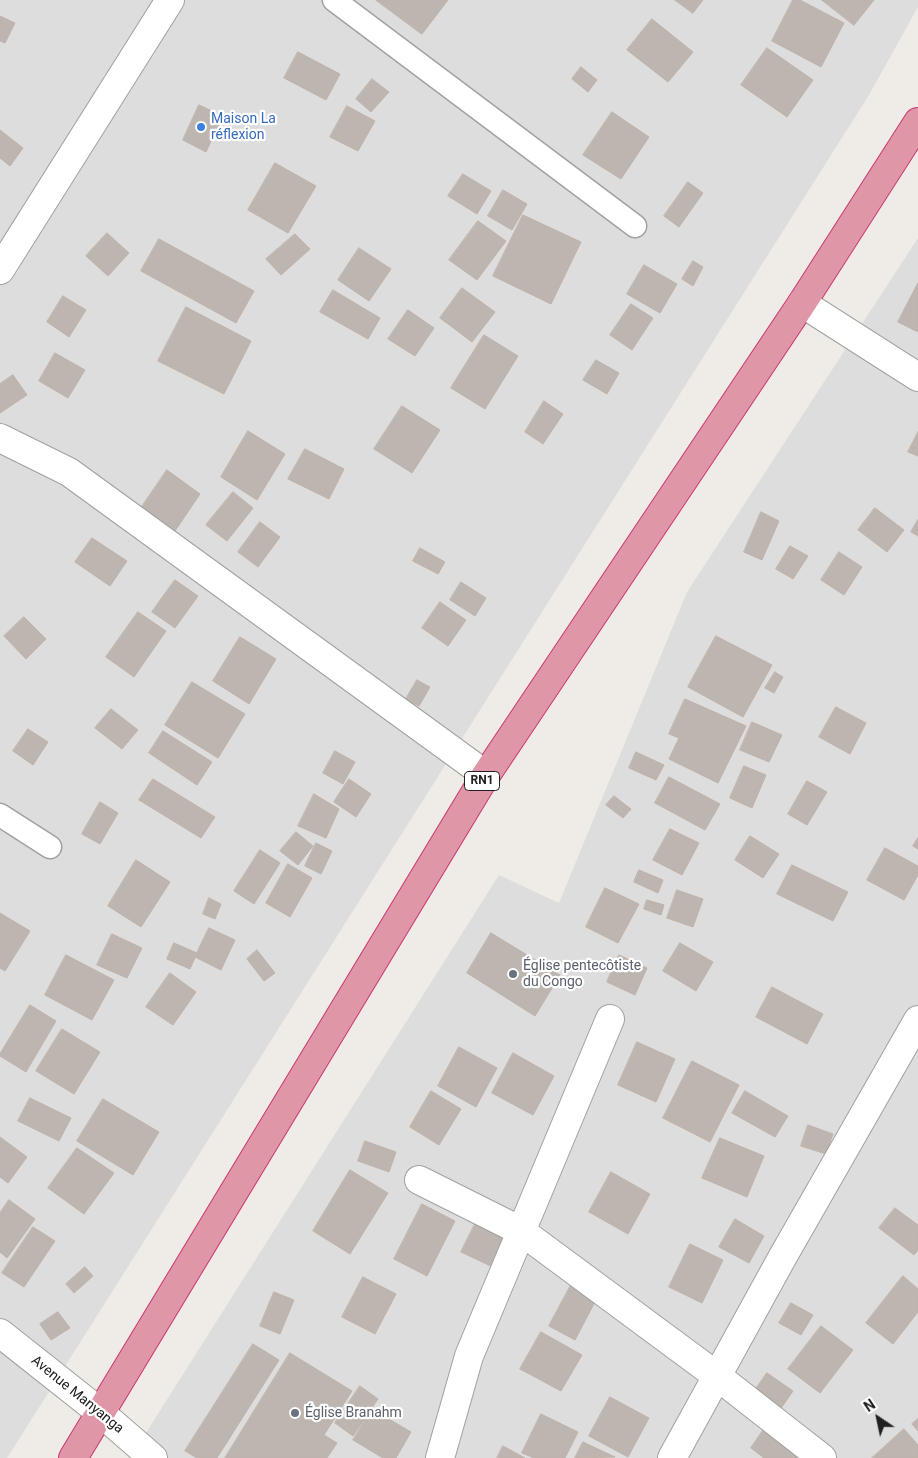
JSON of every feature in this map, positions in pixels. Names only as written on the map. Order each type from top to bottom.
[{"type":"highway","name":"RN1","points":[[73,1458],[486,775],[802,303],[918,122]]},
{"type":"street","points":[[0,270],[170,0]]},
{"type":"street","points":[[802,303],[918,377]]},
{"type":"street","points":[[0,438],[69,472],[486,775]]},
{"type":"street","points":[[440,1458],[469,1356],[610,1019]]},
{"type":"street","points":[[672,1458],[782,1258],[918,1020]]},
{"type":"street","points":[[419,1180],[521,1231],[717,1376],[822,1458]]},
{"type":"street","name":"Avenue Manyanga","points":[[0,1333],[101,1413],[153,1458]]},
{"type":"lane","points":[[334,0],[635,226]]},
{"type":"lane","points":[[0,815],[50,847]]},
{"type":"shaded area","points":[[0,0],[918,0],[918,7],[869,95],[7,1458],[0,1458]]},
{"type":"shaded area","points":[[918,238],[918,1458],[130,1458],[499,875],[559,903],[687,592]]},
{"type":"building","points":[[376,0],[448,0],[422,34]]},
{"type":"building","points":[[675,0],[703,0],[693,13]]},
{"type":"building","points":[[793,0],[800,0],[844,23],[821,67],[772,41]]},
{"type":"building","points":[[822,0],[874,0],[854,25]]},
{"type":"building","points":[[0,16],[15,23],[5,43],[0,41]]},
{"type":"building","points":[[652,19],[693,52],[668,82],[627,50]]},
{"type":"building","points":[[767,48],[813,80],[787,117],[741,85]]},
{"type":"building","points":[[298,52],[340,74],[326,100],[284,78]]},
{"type":"building","points":[[581,67],[597,80],[588,92],[572,79]]},
{"type":"building","points":[[372,79],[389,92],[371,112],[356,99]]},
{"type":"building","points":[[199,105],[223,116],[206,152],[183,140]]},
{"type":"building","points":[[347,106],[375,121],[358,151],[330,137]]},
{"type":"building","points":[[612,112],[649,137],[621,179],[583,155]]},
{"type":"building","points":[[0,130],[23,148],[10,166],[0,158]]},
{"type":"building","points":[[275,163],[316,186],[288,233],[248,210]]},
{"type":"building","points":[[463,174],[491,191],[477,214],[448,196]]},
{"type":"building","points":[[688,182],[703,193],[679,227],[664,216]]},
{"type":"building","points":[[503,190],[527,204],[512,230],[488,216]]},
{"type":"building","points":[[523,215],[581,242],[551,304],[493,276]]},
{"type":"building","points":[[478,221],[506,241],[477,280],[449,260]]},
{"type":"building","points":[[107,233],[129,253],[108,276],[86,256]]},
{"type":"building","points":[[295,234],[310,249],[281,275],[266,259]]},
{"type":"building","points":[[159,239],[254,291],[236,323],[141,271]]},
{"type":"building","points":[[359,248],[391,269],[369,301],[338,280]]},
{"type":"building","points":[[693,261],[703,267],[693,286],[682,279]]},
{"type":"building","points":[[644,265],[677,284],[660,313],[627,294]]},
{"type":"building","points":[[918,283],[918,332],[898,322]]},
{"type":"building","points":[[462,288],[495,312],[472,342],[440,318]]},
{"type":"building","points":[[333,290],[380,318],[368,339],[320,312]]},
{"type":"building","points":[[63,296],[86,310],[69,337],[47,322]]},
{"type":"building","points":[[631,304],[653,318],[632,350],[610,335]]},
{"type":"building","points":[[186,307],[251,341],[224,394],[158,361]]},
{"type":"building","points":[[408,310],[434,328],[415,356],[388,339]]},
{"type":"building","points":[[484,335],[518,356],[485,409],[451,388]]},
{"type":"building","points":[[55,353],[85,370],[68,398],[39,381]]},
{"type":"building","points":[[596,360],[619,373],[607,394],[583,380]]},
{"type":"building","points":[[13,375],[27,395],[0,413],[0,384]]},
{"type":"building","points":[[544,401],[563,414],[543,444],[525,432]]},
{"type":"building","points":[[402,406],[440,430],[412,473],[374,449]]},
{"type":"building","points":[[248,431],[285,454],[257,500],[221,477]]},
{"type":"building","points":[[918,432],[918,456],[908,452]]},
{"type":"building","points":[[305,449],[344,469],[329,499],[288,479]]},
{"type":"building","points":[[167,470],[200,494],[173,534],[139,511]]},
{"type":"building","points":[[233,492],[253,508],[227,541],[206,525]]},
{"type":"building","points":[[875,508],[904,530],[887,552],[858,530]]},
{"type":"building","points":[[761,512],[779,521],[762,560],[744,552]]},
{"type":"building","points":[[918,520],[918,536],[911,532]]},
{"type":"building","points":[[260,522],[280,537],[258,567],[238,552]]},
{"type":"building","points":[[92,538],[127,561],[110,586],[75,562]]},
{"type":"building","points":[[790,546],[808,556],[793,579],[776,569]]},
{"type":"building","points":[[420,548],[445,562],[438,574],[413,561]]},
{"type":"building","points":[[839,552],[862,567],[844,595],[821,580]]},
{"type":"building","points":[[175,580],[198,596],[175,628],[152,612]]},
{"type":"building","points":[[461,582],[486,598],[475,616],[450,600]]},
{"type":"building","points":[[440,602],[466,620],[448,646],[422,628]]},
{"type":"building","points":[[138,612],[166,631],[134,677],[106,657]]},
{"type":"building","points":[[24,617],[46,639],[26,659],[4,636]]},
{"type":"building","points":[[716,636],[772,665],[743,717],[688,687]]},
{"type":"building","points":[[240,637],[276,659],[249,704],[213,681]]},
{"type":"building","points":[[775,672],[783,677],[774,693],[765,688]]},
{"type":"building","points":[[417,680],[430,687],[419,706],[406,699]]},
{"type":"building","points":[[192,682],[245,714],[218,758],[165,725]]},
{"type":"building","points":[[685,699],[746,726],[718,783],[669,759],[679,738],[669,734]]},
{"type":"building","points":[[836,707],[866,723],[850,754],[819,737]]},
{"type":"building","points":[[111,709],[138,730],[122,749],[95,728]]},
{"type":"building","points":[[752,722],[782,735],[769,762],[740,750]]},
{"type":"building","points":[[28,729],[48,742],[33,765],[13,751]]},
{"type":"building","points":[[163,731],[212,762],[197,785],[149,753]]},
{"type":"building","points":[[335,751],[355,762],[343,784],[323,773]]},
{"type":"building","points":[[636,752],[664,765],[656,780],[629,768]]},
{"type":"building","points":[[744,766],[766,775],[752,808],[730,798]]},
{"type":"building","points":[[669,777],[720,804],[705,830],[655,803]]},
{"type":"building","points":[[153,779],[215,817],[201,838],[139,800]]},
{"type":"building","points":[[349,779],[371,794],[356,817],[334,802]]},
{"type":"building","points":[[807,781],[827,792],[807,825],[788,814]]},
{"type":"building","points":[[314,794],[339,809],[326,838],[298,826]]},
{"type":"building","points":[[614,796],[631,809],[623,818],[606,805]]},
{"type":"building","points":[[100,802],[118,813],[100,844],[82,834]]},
{"type":"building","points":[[670,829],[699,843],[682,875],[653,860]]},
{"type":"building","points":[[296,832],[313,846],[298,865],[280,851]]},
{"type":"building","points":[[750,836],[779,854],[763,878],[735,860]]},
{"type":"building","points":[[918,838],[918,849],[913,846]]},
{"type":"building","points":[[316,843],[332,851],[321,874],[305,866]]},
{"type":"building","points":[[885,848],[918,866],[918,875],[904,900],[867,880]]},
{"type":"building","points":[[260,850],[280,863],[254,904],[234,891]]},
{"type":"building","points":[[136,860],[170,882],[141,927],[108,906]]},
{"type":"building","points":[[288,864],[312,878],[290,917],[266,903]]},
{"type":"building","points":[[792,865],[848,892],[833,921],[777,894]]},
{"type":"building","points":[[639,870],[663,880],[658,893],[634,882]]},
{"type":"building","points":[[605,888],[639,904],[618,943],[586,927]]},
{"type":"building","points":[[677,890],[703,899],[693,927],[667,918]]},
{"type":"building","points":[[209,898],[221,904],[215,919],[203,914]]},
{"type":"building","points":[[647,900],[664,905],[661,915],[644,909]]},
{"type":"building","points":[[0,913],[30,931],[5,971],[0,968]]},
{"type":"building","points":[[209,928],[235,940],[221,970],[195,957]]},
{"type":"building","name":"Église pentecôtiste du Congo","points":[[491,933],[560,975],[535,1016],[467,973]]},
{"type":"building","points":[[112,934],[142,948],[127,978],[97,965]]},
{"type":"building","points":[[174,943],[197,953],[190,969],[167,959]]},
{"type":"building","points":[[680,943],[713,962],[696,991],[663,971]]},
{"type":"building","points":[[257,950],[275,973],[264,981],[247,959]]},
{"type":"building","points":[[66,955],[114,980],[92,1020],[45,995]]},
{"type":"building","points":[[619,955],[647,968],[635,995],[607,982]]},
{"type":"building","points":[[170,973],[196,992],[173,1025],[146,1007]]},
{"type":"building","points":[[772,987],[823,1014],[807,1044],[756,1017]]},
{"type":"building","points":[[30,1005],[56,1021],[26,1072],[0,1056],[0,1054]]},
{"type":"building","points":[[62,1029],[100,1052],[74,1094],[36,1071]]},
{"type":"building","points":[[637,1042],[675,1059],[656,1102],[618,1085]]},
{"type":"building","points":[[459,1047],[497,1068],[476,1107],[438,1086]]},
{"type":"building","points":[[513,1053],[554,1076],[533,1115],[492,1093]]},
{"type":"building","points":[[692,1061],[739,1085],[710,1142],[663,1118]]},
{"type":"building","points":[[431,1091],[461,1109],[439,1145],[410,1127]]},
{"type":"building","points":[[745,1091],[788,1116],[775,1137],[732,1113]]},
{"type":"building","points":[[30,1098],[71,1118],[59,1141],[18,1121]]},
{"type":"building","points":[[103,1099],[159,1132],[133,1175],[77,1141]]},
{"type":"building","points":[[808,1125],[833,1134],[826,1154],[801,1146]]},
{"type":"building","points":[[0,1137],[27,1157],[8,1183],[0,1177]]},
{"type":"building","points":[[720,1138],[764,1156],[747,1197],[702,1178]]},
{"type":"building","points":[[365,1141],[396,1152],[389,1172],[358,1161]]},
{"type":"building","points":[[77,1148],[114,1173],[84,1214],[48,1188]]},
{"type":"building","points":[[350,1170],[388,1193],[350,1254],[313,1231]]},
{"type":"building","points":[[611,1172],[650,1194],[628,1234],[589,1212]]},
{"type":"building","points":[[9,1200],[35,1219],[7,1258],[0,1252],[0,1213]]},
{"type":"building","points":[[422,1204],[455,1221],[427,1276],[394,1259]]},
{"type":"building","points":[[895,1208],[918,1225],[918,1250],[914,1255],[879,1228]]},
{"type":"building","points":[[735,1219],[764,1236],[749,1263],[719,1247]]},
{"type":"building","points":[[475,1224],[511,1240],[497,1269],[461,1252]]},
{"type":"building","points":[[33,1227],[55,1241],[24,1287],[2,1273]]},
{"type":"building","points":[[690,1244],[723,1260],[702,1303],[669,1287]]},
{"type":"building","points":[[85,1267],[93,1276],[74,1293],[66,1284]]},
{"type":"building","points":[[903,1276],[918,1289],[918,1312],[893,1344],[866,1323]]},
{"type":"building","points":[[363,1277],[396,1294],[375,1334],[342,1317]]},
{"type":"building","points":[[571,1285],[597,1298],[575,1340],[549,1326]]},
{"type":"building","points":[[274,1292],[294,1300],[280,1334],[260,1326]]},
{"type":"building","points":[[791,1303],[813,1315],[801,1335],[779,1323]]},
{"type":"building","points":[[58,1312],[70,1328],[51,1340],[40,1324]]},
{"type":"building","points":[[821,1326],[853,1350],[820,1393],[788,1369]]},
{"type":"building","points":[[541,1332],[582,1355],[561,1391],[520,1369]]},
{"type":"building","points":[[253,1344],[279,1360],[217,1458],[197,1458],[185,1451]]},
{"type":"building","name":"Église Branahm","points":[[290,1353],[352,1391],[324,1435],[337,1443],[327,1458],[225,1458]]},
{"type":"building","points":[[767,1373],[793,1391],[777,1414],[751,1396]]},
{"type":"building","points":[[360,1386],[378,1399],[353,1436],[335,1423]]},
{"type":"building","points":[[610,1397],[649,1418],[628,1457],[589,1436]]},
{"type":"building","points":[[372,1409],[411,1432],[396,1458],[383,1458],[353,1440]]},
{"type":"building","points":[[541,1414],[578,1432],[565,1458],[534,1458],[522,1453]]},
{"type":"building","points":[[918,1419],[918,1431],[912,1424]]},
{"type":"building","points":[[766,1426],[810,1458],[764,1458],[751,1448]]},
{"type":"building","points":[[904,1429],[918,1445],[918,1458],[872,1458]]},
{"type":"building","points":[[583,1442],[615,1457],[575,1458]]},
{"type":"building","points":[[503,1446],[525,1458],[497,1458]]},
{"type":"place","name":"Maison La réflexion","points":[[201,127]]},
{"type":"place","name":"Église pentecôtiste du Congo","points":[[513,974]]},
{"type":"place","name":"Église Branahm","points":[[295,1413]]}]
